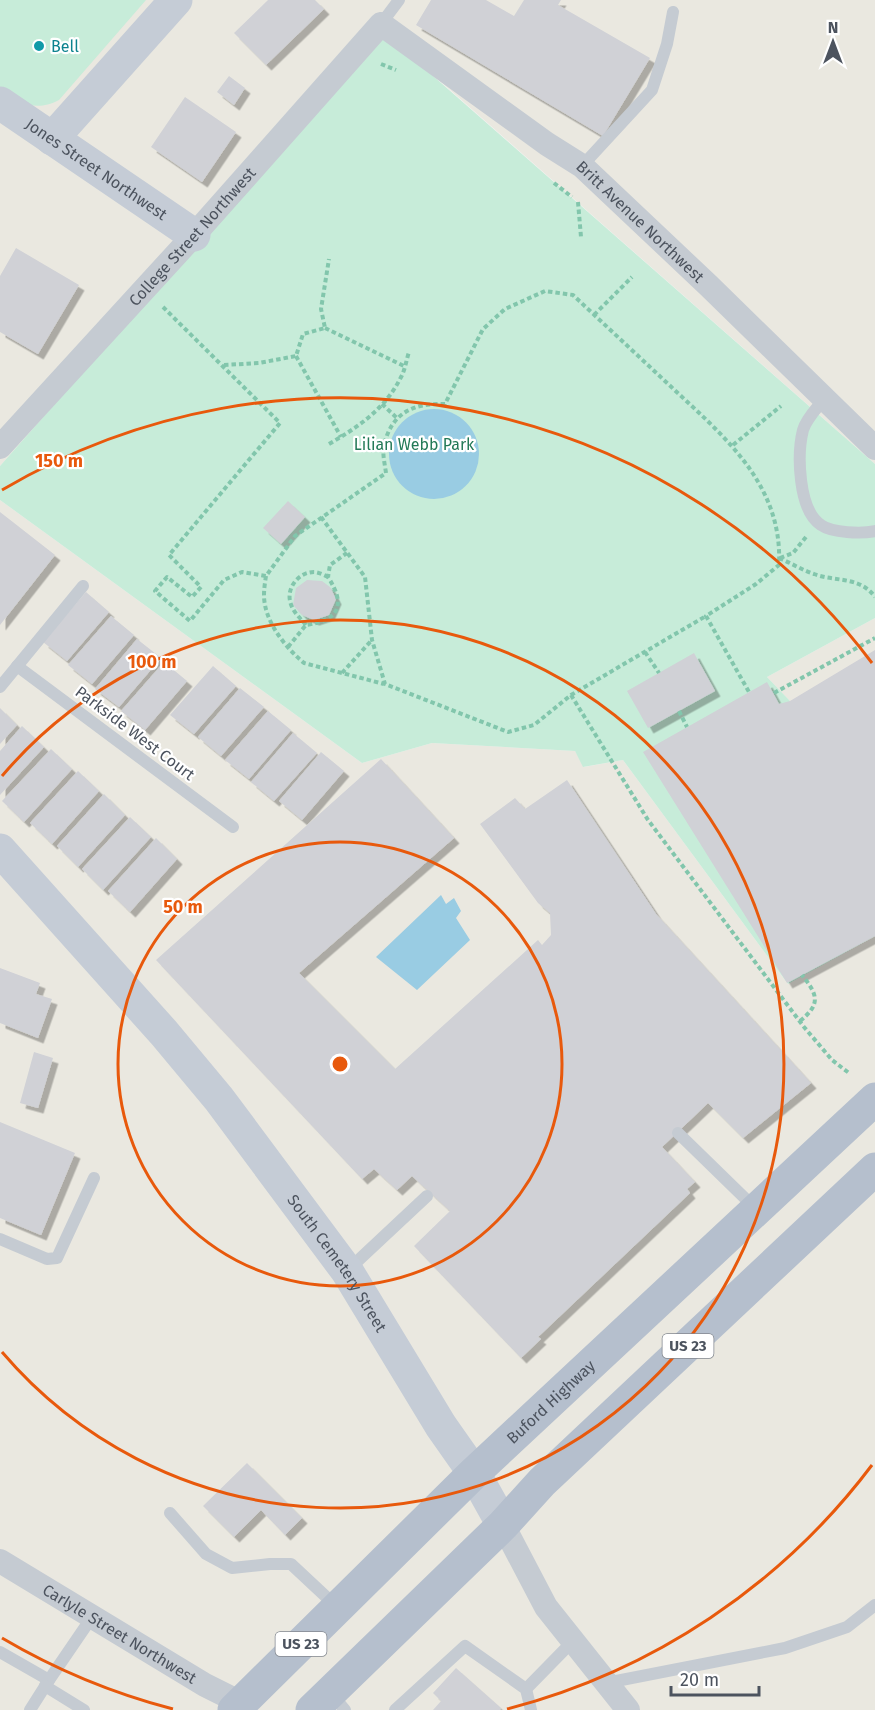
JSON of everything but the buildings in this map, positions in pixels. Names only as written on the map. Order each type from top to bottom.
[{"type":"main road","name":"Buford Highway","points":[[238,1707],[474,1473],[875,1099]]},
{"type":"main road","name":"US 23","points":[[329,1704],[542,1482],[875,1169]]},
{"type":"street","points":[[52,139],[176,0]]},
{"type":"street","name":"Britt Avenue Northwest","points":[[381,24],[547,144],[582,166],[875,448]]},
{"type":"street","name":"College Street Northwest","points":[[0,447],[194,235],[381,24]]},
{"type":"street","name":"Jones Street Northwest","points":[[0,103],[194,235]]},
{"type":"street","name":"South Cemetery Street","points":[[1,854],[219,1099],[347,1270],[441,1426],[474,1473],[546,1607],[606,1683],[632,1710]]},
{"type":"street","name":"Carlyle Street Northwest","points":[[0,1561],[238,1707]]},
{"type":"lane","points":[[381,24],[399,0]]},
{"type":"lane","points":[[582,166],[652,90],[667,45],[673,12]]},
{"type":"lane","points":[[824,399],[804,428],[799,461],[806,507],[820,525],[839,531],[875,531]]},
{"type":"lane","points":[[0,687],[83,586]]},
{"type":"lane","name":"Parkside West Court","points":[[17,666],[233,827]]},
{"type":"lane","points":[[678,1133],[757,1209]]},
{"type":"lane","points":[[0,1239],[47,1259],[57,1258],[94,1178]]},
{"type":"lane","points":[[347,1270],[427,1196]]},
{"type":"lane","points":[[170,1513],[206,1554],[232,1568],[291,1564],[338,1608]]},
{"type":"lane","points":[[606,1683],[785,1648],[847,1627],[875,1605]]},
{"type":"lane","points":[[30,1710],[92,1617]]},
{"type":"lane","points":[[526,1689],[573,1641]]},
{"type":"lane","points":[[395,1710],[465,1647],[526,1689],[531,1710]]},
{"type":"lane","points":[[0,1652],[84,1710]]},
{"type":"path","points":[[325,328],[321,309],[329,259]]},
{"type":"path","points":[[594,315],[632,277]]},
{"type":"path","points":[[545,291],[573,295],[594,315],[733,445],[764,491],[774,515],[779,539],[778,565],[756,584],[706,616],[571,695],[534,724],[508,732],[385,684],[304,663],[288,647],[271,622],[264,596],[266,576],[295,536],[386,473],[384,446],[398,419],[410,408],[445,404],[483,329],[505,309],[545,291]]},
{"type":"path","points":[[162,305],[280,423],[170,555],[201,587],[192,597],[167,577],[155,591],[190,621],[224,580],[242,572],[266,576]]},
{"type":"path","points":[[341,437],[296,356],[303,334],[325,328],[404,366]]},
{"type":"path","points":[[329,444],[362,424],[382,404],[402,377],[408,352]]},
{"type":"path","points":[[223,365],[259,363],[296,356]]},
{"type":"path","points":[[382,404],[398,419]]},
{"type":"path","points":[[733,445],[781,406]]},
{"type":"path","points":[[321,517],[364,577],[372,640],[385,684]]},
{"type":"path","points":[[779,558],[793,553],[807,537]]},
{"type":"path","points":[[288,647],[306,625],[328,619],[337,608],[338,595],[328,577],[330,565],[346,553]]},
{"type":"path","points":[[779,558],[816,575],[854,582],[869,589],[875,597]]},
{"type":"path","points":[[306,625],[293,609],[289,599],[293,584],[300,576],[314,572],[328,577]]},
{"type":"path","points":[[706,616],[749,693]]},
{"type":"path","points":[[774,693],[875,638]]},
{"type":"path","points":[[342,673],[372,640]]},
{"type":"path","points":[[645,652],[659,673]]},
{"type":"path","points":[[571,695],[648,820],[800,1021],[832,1060],[849,1073]]},
{"type":"path","points":[[679,711],[687,727]]},
{"type":"path","points":[[800,1021],[812,1011],[815,1004],[813,989],[802,975]]},
{"type":"shaded area","points":[[0,0],[875,0],[875,464],[384,32],[0,466]]},
{"type":"shaded area","points":[[0,500],[362,763],[432,743],[575,751],[584,767],[623,760],[788,984],[875,936],[875,1710],[0,1710]]},
{"type":"shaded area","points":[[875,618],[875,845],[790,701],[767,677]]},
{"type":"green space","points":[[0,0],[146,0],[59,100],[35,106],[21,101],[0,88]]},
{"type":"green space","name":"Lilian Webb Park","points":[[383,32],[875,464],[875,618],[767,677],[790,701],[875,845],[875,936],[788,984],[623,760],[583,767],[575,751],[432,743],[362,763],[0,500],[0,466]]},
{"type":"water","points":[[434,409],[451,413],[466,422],[475,437],[479,454],[475,471],[466,486],[451,495],[434,499],[417,495],[402,486],[393,471],[389,454],[393,437],[402,422],[417,413]]},
{"type":"water","points":[[441,895],[446,904],[454,898],[461,911],[456,918],[470,940],[417,990],[376,957]]},
{"type":"place","name":"Bell","points":[[39,46]]}]
